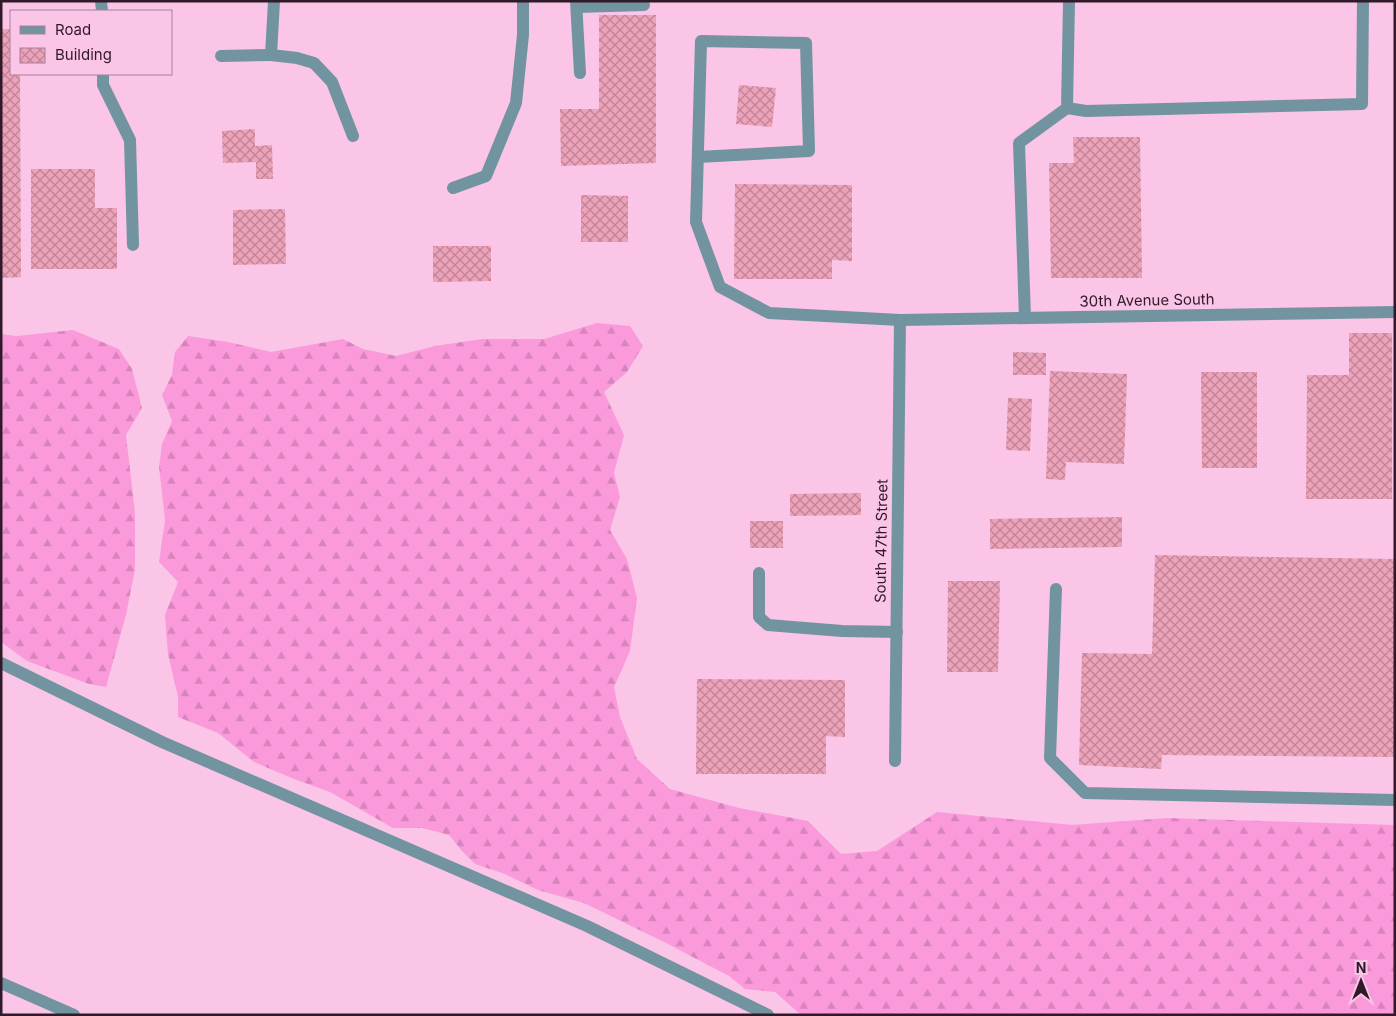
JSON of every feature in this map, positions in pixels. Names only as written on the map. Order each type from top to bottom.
[{"type":"street","points":[[271,55],[274,1]]},
{"type":"street","points":[[453,188],[486,176],[516,103],[523,1]]},
{"type":"street","points":[[1067,108],[1069,1]]},
{"type":"street","points":[[1025,318],[1019,143],[1067,108],[1086,111],[1362,104],[1363,1]]},
{"type":"street","points":[[580,73],[577,4],[644,5]]},
{"type":"street","name":"30th Avenue South","points":[[698,157],[810,151],[806,43],[701,41],[696,222],[720,287],[769,313],[900,320],[1395,312]]},
{"type":"street","points":[[221,56],[271,55],[297,58],[314,63],[332,82],[353,136]]},
{"type":"street","points":[[103,75],[103,85],[130,140],[133,245]]},
{"type":"street","name":"South 47th Street","points":[[895,761],[900,320]]},
{"type":"street","points":[[759,573],[759,618],[768,625],[842,631],[897,632]]},
{"type":"street","points":[[1056,589],[1050,758],[1085,793],[1395,800]]},
{"type":"street","points":[[1,663],[162,742],[587,926],[768,1015]]},
{"type":"street","points":[[1,983],[74,1015]]},
{"type":"green space","points":[[597,323],[630,326],[643,346],[627,372],[604,392],[624,435],[614,473],[620,497],[610,530],[627,559],[637,598],[630,651],[614,687],[620,717],[637,759],[670,789],[739,808],[808,821],[841,854],[877,851],[937,812],[1072,825],[1167,818],[1395,825],[1395,1015],[801,1015],[775,992],[745,989],[729,976],[584,903],[538,890],[505,874],[475,864],[449,835],[422,828],[393,828],[330,792],[254,762],[218,733],[178,717],[178,697],[168,654],[165,615],[178,582],[159,562],[165,520],[159,467],[162,444],[172,421],[162,395],[172,375],[175,352],[188,336],[228,342],[271,352],[343,339],[363,349],[396,356],[435,346],[482,339],[544,339]]},
{"type":"green space","points":[[73,330],[119,349],[132,369],[142,408],[126,435],[135,513],[135,569],[126,615],[106,687],[89,684],[27,661],[1,642],[1,334],[17,336]]},
{"type":"building","points":[[599,15],[656,15],[656,163],[561,166],[560,109],[599,109]]},
{"type":"building","points":[[1,29],[10,29],[10,75],[20,75],[21,277],[1,278]]},
{"type":"building","points":[[739,85],[776,88],[772,127],[736,124]]},
{"type":"building","points":[[255,129],[255,146],[272,145],[273,179],[256,179],[256,162],[223,163],[222,131]]},
{"type":"building","points":[[1073,137],[1140,137],[1142,278],[1051,278],[1049,163],[1074,163]]},
{"type":"building","points":[[31,169],[95,169],[95,208],[117,208],[117,269],[31,269]]},
{"type":"building","points":[[735,184],[852,185],[852,261],[832,260],[832,279],[734,279]]},
{"type":"building","points":[[581,195],[628,196],[628,242],[581,242]]},
{"type":"building","points":[[285,209],[286,264],[233,265],[233,210]]},
{"type":"building","points":[[433,246],[491,246],[491,281],[433,282]]},
{"type":"building","points":[[1349,333],[1392,333],[1392,499],[1306,499],[1307,375],[1349,375]]},
{"type":"building","points":[[1013,352],[1046,353],[1046,375],[1013,375]]},
{"type":"building","points":[[1050,371],[1127,374],[1124,464],[1066,462],[1065,480],[1046,479]]},
{"type":"building","points":[[1201,372],[1257,372],[1257,468],[1202,468]]},
{"type":"building","points":[[1008,398],[1032,399],[1030,451],[1006,450]]},
{"type":"building","points":[[861,493],[861,515],[790,516],[790,494]]},
{"type":"building","points":[[1122,517],[1122,547],[990,549],[990,519]]},
{"type":"building","points":[[750,521],[783,521],[783,548],[750,548]]},
{"type":"building","points":[[1155,555],[1395,559],[1395,757],[1162,755],[1161,769],[1079,765],[1082,653],[1152,654]]},
{"type":"building","points":[[948,581],[1000,581],[998,672],[947,672]]},
{"type":"building","points":[[697,679],[845,680],[845,737],[826,736],[826,774],[696,774]]}]
